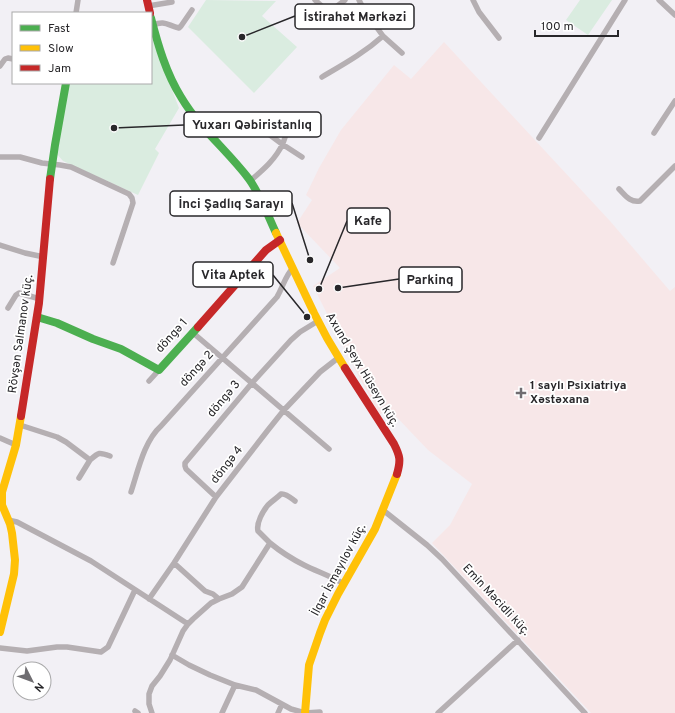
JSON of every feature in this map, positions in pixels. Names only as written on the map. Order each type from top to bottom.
[{"type":"street","points":[[76,12],[78,0]]},
{"type":"street","points":[[315,0],[325,9],[332,24]]},
{"type":"street","points":[[328,14],[345,0]]},
{"type":"street","points":[[359,0],[364,10],[383,36],[402,53]]},
{"type":"street","points":[[474,0],[479,12],[499,38]]},
{"type":"street","points":[[538,138],[625,0]]},
{"type":"street","points":[[659,0],[675,16]]},
{"type":"street","points":[[148,6],[172,2]]},
{"type":"street","points":[[152,21],[162,22],[179,28],[192,10]]},
{"type":"street","name":"Axund Şeyx Hüseyn küç.","points":[[152,21],[169,74],[182,100],[211,137],[250,181],[260,198],[318,321],[338,358],[394,444],[400,458],[400,463],[383,510]]},
{"type":"street","points":[[322,77],[373,46],[383,36]]},
{"type":"street","points":[[0,66],[5,59],[12,59]]},
{"type":"street","name":"Rövşən Salmanov küç.","points":[[0,632],[15,566],[12,532],[1,503],[2,492],[16,445],[20,425],[33,335],[40,299],[51,163],[66,84]]},
{"type":"street","points":[[654,132],[675,101]]},
{"type":"street","points":[[250,181],[264,170],[272,161],[282,144],[289,125]]},
{"type":"street","points":[[262,129],[302,157]]},
{"type":"street","points":[[0,157],[20,157],[42,163],[51,163],[71,167],[129,194],[133,203],[113,263]]},
{"type":"street","points":[[619,189],[631,200],[635,202],[640,201],[675,166]]},
{"type":"street","name":"döngə 1","points":[[37,317],[62,324],[96,340],[121,349],[158,370],[266,250],[280,240]]},
{"type":"street","points":[[0,245],[44,257]]},
{"type":"street","name":"döngə 2","points":[[131,492],[140,462],[154,432],[276,297],[281,290],[286,276],[293,268]]},
{"type":"street","points":[[8,308],[16,295],[19,293],[40,299]]},
{"type":"street","name":"döngə 3","points":[[216,496],[186,469],[185,463],[252,383],[291,340],[300,332],[318,321]]},
{"type":"street","points":[[192,332],[328,449]]},
{"type":"street","name":"döngə 4","points":[[150,598],[216,496],[284,410],[320,372],[338,358]]},
{"type":"street","points":[[149,381],[158,370]]},
{"type":"street","points":[[20,425],[57,437],[90,460]]},
{"type":"street","points":[[0,438],[16,445]]},
{"type":"street","points":[[79,478],[90,460],[97,454],[101,453],[110,456]]},
{"type":"street","points":[[295,501],[286,495],[281,494],[268,505],[262,514],[257,529],[258,531],[281,552],[304,565],[331,576],[344,584]]},
{"type":"street","name":"İlqar İsmayılov küç.","points":[[305,713],[309,664],[325,620],[370,539],[383,510]]},
{"type":"street","name":"Emin Məcidli küç.","points":[[383,510],[442,559],[585,713]]},
{"type":"street","points":[[8,520],[17,522],[91,561],[188,624]]},
{"type":"street","points":[[152,713],[149,704],[149,694],[152,686],[160,676],[172,655],[183,631],[202,610],[211,603],[232,594],[242,587],[270,543]]},
{"type":"street","points":[[174,563],[205,591],[213,594],[219,599]]},
{"type":"street","points":[[0,648],[27,651],[67,647],[101,652],[108,647],[135,590]]},
{"type":"street","points":[[438,713],[518,640]]},
{"type":"street","points":[[172,655],[203,672],[235,685],[256,690],[291,709],[305,713],[320,712]]},
{"type":"street","points":[[222,713],[235,685]]},
{"type":"street","points":[[278,713],[282,704]]},
{"type":"shaded area","name":"1 saylı Psixiatriya Xəstəxana","points":[[444,42],[610,221],[670,291],[675,287],[675,713],[591,713],[432,543],[450,525],[472,484],[428,450],[388,408],[380,415],[313,286],[340,268],[297,223],[312,200],[306,195],[319,168],[341,130],[394,65],[411,79]]},
{"type":"green space","points":[[206,0],[276,1],[262,16],[297,47],[254,93],[188,27]]},
{"type":"green space","points":[[580,0],[612,0],[588,35],[566,20]]},
{"type":"green space","points":[[152,39],[179,108],[155,149],[159,153],[138,195],[63,161],[56,153],[69,84],[152,84]]},
{"type":"traffic: fast","points":[[152,21],[167,69],[188,109],[249,179],[260,198],[276,233]]},
{"type":"traffic: fast","points":[[50,179],[66,84]]},
{"type":"traffic: fast","points":[[37,317],[57,323],[93,339],[121,349],[159,370],[198,327]]},
{"type":"traffic: slow","points":[[276,233],[314,313],[345,368]]},
{"type":"traffic: slow","points":[[0,632],[14,574],[15,560],[10,524],[2,505],[2,492],[16,445],[21,416]]},
{"type":"traffic: slow","points":[[305,713],[309,665],[325,620],[375,529],[397,474]]},
{"type":"traffic: jam","points":[[147,0],[150,12]]},
{"type":"traffic: jam","points":[[21,416],[39,303],[50,179]]},
{"type":"traffic: jam","points":[[198,327],[266,250],[280,240]]},
{"type":"traffic: jam","points":[[345,368],[398,452],[399,465],[397,474]]},
{"type":"place","name":"İstirahət Mərkəzi","points":[[242,37]]},
{"type":"place","name":"Yuxarı Qəbiristanlıq","points":[[114,128]]},
{"type":"place","name":"İnci Şadlıq Sarayı","points":[[310,260]]},
{"type":"place","name":"Parkinq","points":[[338,288]]},
{"type":"place","name":"Kafe","points":[[319,289]]},
{"type":"place","name":"Vita Aptek","points":[[307,317]]},
{"type":"place","name":"1 saylı Psixiatriya Xəstəxana","points":[[521,393]]}]
